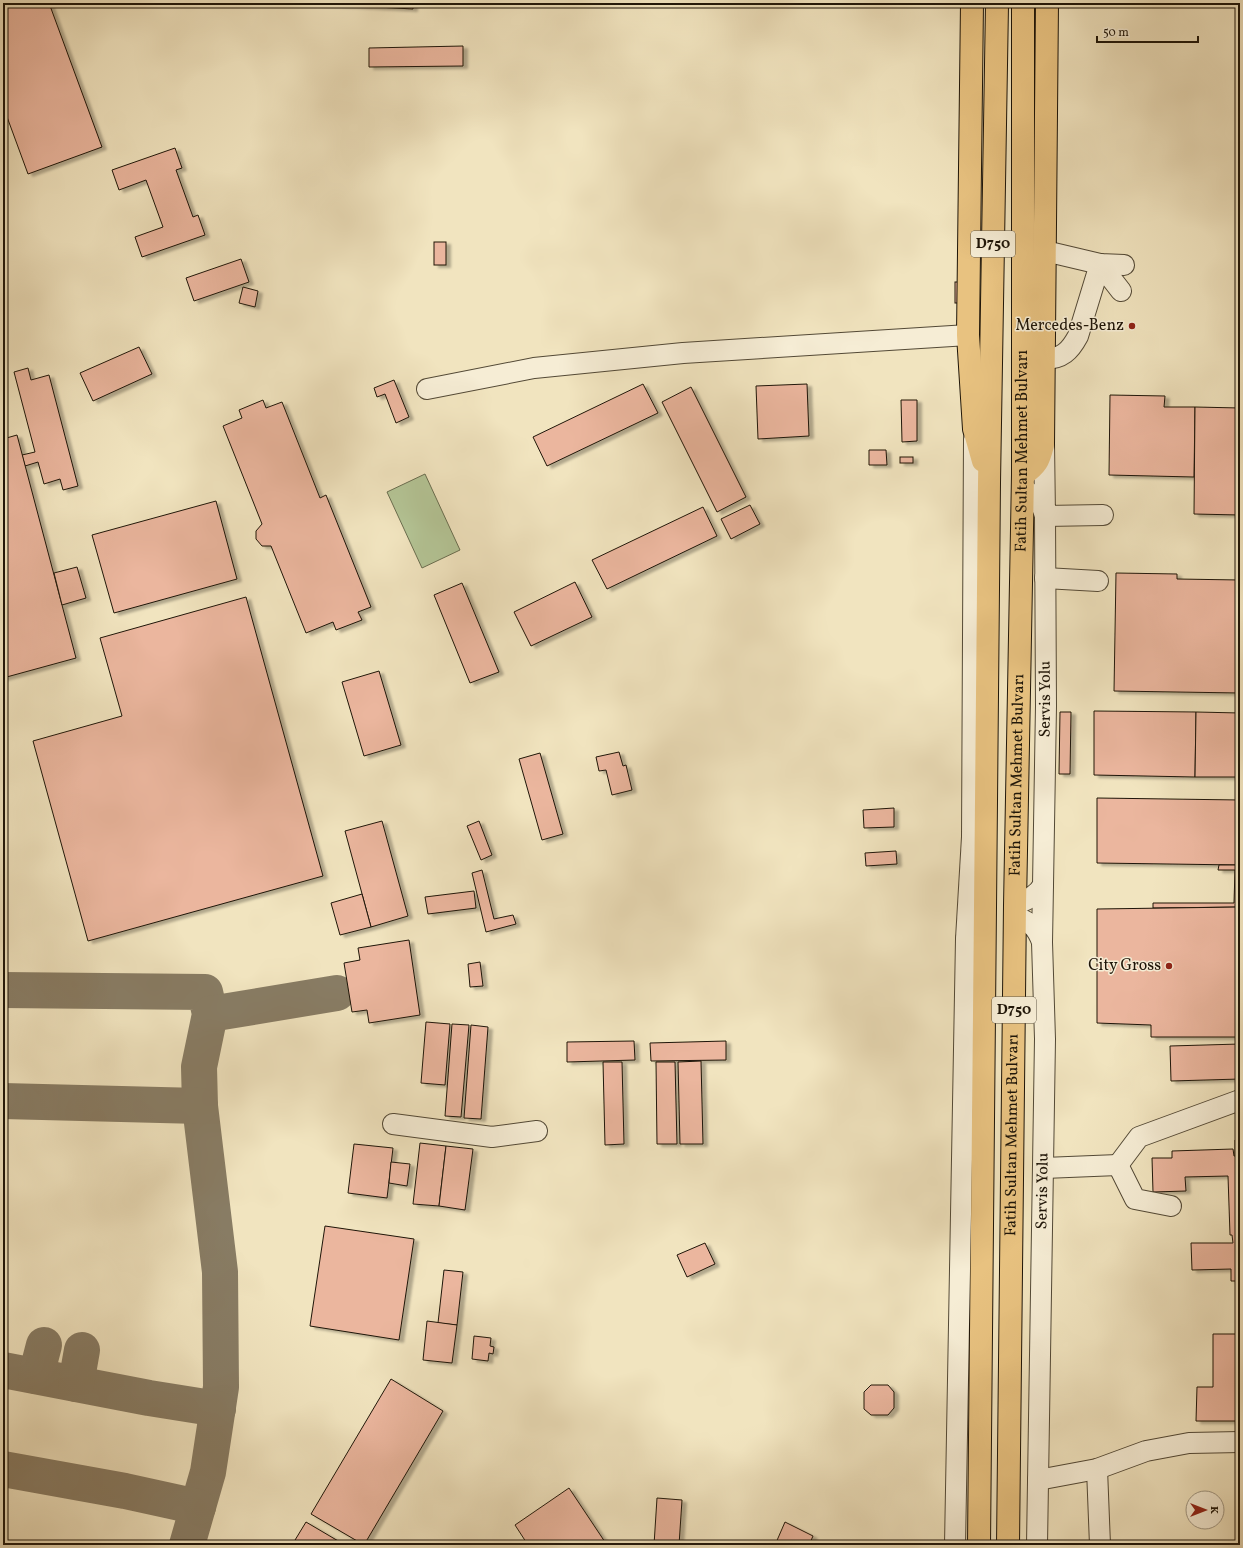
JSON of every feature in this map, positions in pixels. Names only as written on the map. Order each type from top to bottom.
[{"type":"highway","points":[[972,3],[968,335],[974,429],[989,483]]},
{"type":"highway","points":[[1023,482],[1039,461],[1043,445],[1047,3]]},
{"type":"highway","name":"Fatih Sultan Mehmet Bulvarı","points":[[979,1545],[989,483],[997,5]]},
{"type":"highway","name":"Fatih Sultan Mehmet Bulvarı","points":[[1008,1545],[1023,482],[1023,5]]},
{"type":"street","points":[[1045,251],[1100,264],[1124,265]]},
{"type":"street","points":[[1100,264],[1121,291]]},
{"type":"street","points":[[1044,359],[1057,359],[1075,342],[1100,264]]},
{"type":"street","points":[[427,389],[542,367],[684,353],[968,335]]},
{"type":"street","points":[[1044,425],[1045,516],[1103,515]]},
{"type":"street","name":"Fatih Sultan Mehmet Bulvarı","points":[[974,429],[972,837],[986,862]]},
{"type":"street","name":"Servis Yolu","points":[[1023,482],[1040,502],[1045,516],[1046,706],[1042,942],[1045,1039],[1044,1168],[1037,1545]]},
{"type":"street","points":[[1045,578],[1098,581]]},
{"type":"street","points":[[955,1545],[966,939],[972,837]]},
{"type":"street","points":[[1016,910],[1040,890],[1043,885]]},
{"type":"street","name":"Servis Yolu","points":[[1016,910],[1038,931],[1042,942]]},
{"type":"street","points":[[966,939],[984,921]]},
{"type":"street","points":[[1118,1165],[1139,1136],[1240,1100]]},
{"type":"street","points":[[393,1124],[492,1137],[537,1131]]},
{"type":"street","points":[[1044,1168],[1118,1165]]},
{"type":"street","points":[[1118,1165],[1135,1199],[1171,1206]]},
{"type":"street","points":[[1038,1480],[1097,1469],[1146,1451],[1189,1444],[1240,1442]]},
{"type":"street","points":[[1097,1469],[1100,1545]]},
{"type":"green space","points":[[425,474],[460,550],[422,568],[387,492]]},
{"type":"building","points":[[3,3],[49,3],[102,147],[28,174],[3,106]]},
{"type":"building","points":[[306,3],[413,3],[413,9]]},
{"type":"building","points":[[463,46],[463,66],[369,67],[369,48]]},
{"type":"building","points":[[175,148],[182,168],[176,170],[193,217],[198,215],[205,235],[142,257],[135,237],[163,227],[146,180],[119,190],[112,170]]},
{"type":"building","points":[[434,242],[446,242],[446,265],[434,265]]},
{"type":"building","points":[[241,259],[249,282],[194,301],[186,278]]},
{"type":"building","points":[[955,282],[960,282],[960,303],[955,303]]},
{"type":"building","points":[[243,287],[258,291],[255,307],[239,303]]},
{"type":"building","points":[[139,347],[152,374],[93,401],[80,373]]},
{"type":"building","points":[[28,368],[31,380],[49,375],[78,486],[63,490],[60,479],[44,484],[38,462],[25,466],[22,455],[35,452],[14,372]]},
{"type":"building","points":[[394,380],[409,417],[396,423],[385,394],[377,397],[374,388]]},
{"type":"building","points":[[643,384],[658,413],[547,466],[533,437]]},
{"type":"building","points":[[807,384],[809,436],[758,439],[756,386]]},
{"type":"building","points":[[691,387],[746,497],[717,512],[662,402]]},
{"type":"building","points":[[1110,395],[1165,396],[1164,407],[1195,407],[1194,477],[1109,475]]},
{"type":"building","points":[[263,400],[266,408],[282,402],[320,498],[326,495],[371,607],[358,612],[362,620],[336,630],[333,622],[306,633],[271,546],[262,546],[256,539],[256,531],[262,524],[223,426],[242,418],[239,410]]},
{"type":"building","points":[[901,400],[917,400],[917,441],[902,442]]},
{"type":"building","points":[[1195,407],[1240,408],[1240,515],[1194,514]]},
{"type":"building","points":[[17,435],[76,658],[3,678],[3,439]]},
{"type":"building","points":[[869,450],[886,450],[887,465],[869,465]]},
{"type":"building","points":[[900,457],[913,457],[913,463],[900,463]]},
{"type":"building","points":[[216,501],[237,579],[114,613],[92,535]]},
{"type":"building","points":[[750,505],[760,524],[731,539],[721,519]]},
{"type":"building","points":[[703,507],[717,536],[607,589],[592,560]]},
{"type":"building","points":[[77,567],[86,598],[62,605],[54,573]]},
{"type":"building","points":[[1116,573],[1177,574],[1177,579],[1240,580],[1240,693],[1114,691]]},
{"type":"building","points":[[575,582],[592,617],[531,646],[514,612]]},
{"type":"building","points":[[462,583],[499,672],[470,683],[434,595]]},
{"type":"building","points":[[246,597],[323,876],[88,941],[33,741],[122,716],[100,638]]},
{"type":"building","points":[[379,671],[401,745],[364,756],[342,682]]},
{"type":"building","points":[[1094,711],[1196,712],[1195,777],[1094,775]]},
{"type":"building","points":[[1060,712],[1071,712],[1070,774],[1059,774]]},
{"type":"building","points":[[1196,712],[1240,713],[1240,777],[1195,777]]},
{"type":"building","points":[[619,752],[623,766],[626,765],[632,790],[612,795],[606,770],[599,771],[596,757]]},
{"type":"building","points":[[540,753],[563,834],[542,840],[519,759]]},
{"type":"building","points":[[1097,798],[1240,800],[1240,865],[1097,863]]},
{"type":"building","points":[[894,808],[894,827],[864,828],[863,810]]},
{"type":"building","points":[[382,821],[408,916],[371,927],[345,831]]},
{"type":"building","points":[[479,821],[492,855],[481,860],[467,826]]},
{"type":"building","points":[[896,851],[897,864],[866,866],[865,853]]},
{"type":"building","points":[[1219,865],[1240,865],[1240,907],[1153,908],[1153,903],[1234,903],[1235,870],[1218,870]]},
{"type":"building","points":[[482,870],[494,919],[513,915],[516,924],[486,932],[472,873]]},
{"type":"building","points":[[474,891],[476,908],[428,914],[425,897]]},
{"type":"building","points":[[362,894],[371,927],[340,935],[331,903]]},
{"type":"building","name":"City Gross","points":[[1240,907],[1240,1037],[1151,1037],[1151,1025],[1097,1023],[1097,909]]},
{"type":"building","points":[[409,940],[420,1015],[369,1023],[367,1010],[352,1012],[344,963],[360,960],[358,948]]},
{"type":"building","points":[[480,962],[483,986],[470,987],[468,964]]},
{"type":"building","points":[[426,1022],[450,1024],[445,1085],[421,1083]]},
{"type":"building","points":[[452,1024],[469,1025],[461,1117],[445,1116]]},
{"type":"building","points":[[471,1025],[488,1027],[481,1119],[464,1118]]},
{"type":"building","points":[[634,1041],[635,1060],[567,1062],[567,1042]]},
{"type":"building","points":[[726,1041],[726,1060],[651,1061],[650,1043]]},
{"type":"building","points":[[1240,1044],[1240,1079],[1171,1081],[1170,1046]]},
{"type":"building","points":[[701,1061],[703,1144],[680,1144],[678,1062]]},
{"type":"building","points":[[603,1062],[622,1062],[624,1144],[605,1145]]},
{"type":"building","points":[[656,1062],[675,1062],[677,1144],[657,1144]]},
{"type":"building","points":[[1235,1140],[1240,1140],[1240,1281],[1231,1281],[1231,1269],[1192,1270],[1191,1243],[1233,1243],[1232,1235],[1230,1235],[1228,1176],[1185,1177],[1186,1191],[1153,1192],[1152,1158],[1172,1158],[1172,1151],[1233,1149],[1235,1156]]},
{"type":"building","points":[[420,1143],[446,1146],[439,1206],[413,1204]]},
{"type":"building","points":[[354,1144],[393,1148],[387,1198],[348,1193]]},
{"type":"building","points":[[446,1146],[473,1149],[465,1210],[439,1206]]},
{"type":"building","points":[[391,1162],[410,1164],[407,1186],[389,1183]]},
{"type":"building","points":[[325,1226],[414,1239],[399,1340],[310,1326]]},
{"type":"building","points":[[705,1243],[715,1264],[687,1277],[677,1255]]},
{"type":"building","points":[[444,1270],[463,1272],[457,1325],[438,1323]]},
{"type":"building","points":[[427,1321],[457,1325],[452,1363],[423,1360]]},
{"type":"building","points":[[1213,1334],[1240,1334],[1240,1421],[1196,1421],[1197,1387],[1213,1387]]},
{"type":"building","points":[[474,1336],[491,1338],[490,1346],[494,1347],[493,1354],[489,1353],[488,1361],[472,1359]]},
{"type":"building","points":[[391,1379],[443,1411],[364,1545],[311,1514]]},
{"type":"building","points":[[871,1385],[888,1385],[894,1392],[894,1408],[888,1415],[871,1415],[864,1409],[864,1392]]},
{"type":"building","points":[[569,1488],[607,1545],[528,1545],[515,1525]]},
{"type":"building","points":[[657,1498],[682,1500],[679,1545],[654,1545]]},
{"type":"building","points":[[306,1522],[345,1545],[292,1545]]},
{"type":"building","points":[[785,1522],[813,1536],[809,1545],[775,1545]]},
{"type":"taxiway","points":[[3,990],[205,992],[210,1014],[199,1067],[200,1106],[220,1272],[221,1387],[208,1472],[187,1545]]},
{"type":"taxiway","points":[[210,1014],[337,993]]},
{"type":"taxiway","points":[[3,1101],[200,1106]]},
{"type":"taxiway","points":[[36,1376],[44,1345]]},
{"type":"taxiway","points":[[76,1384],[82,1350]]},
{"type":"taxiway","points":[[3,1370],[149,1398],[218,1409]]},
{"type":"taxiway","points":[[3,1469],[125,1491],[198,1507]]},
{"type":"place","name":"Mercedes-Benz","points":[[1132,326]]},
{"type":"place","name":"City Gross","points":[[1169,966]]}]
